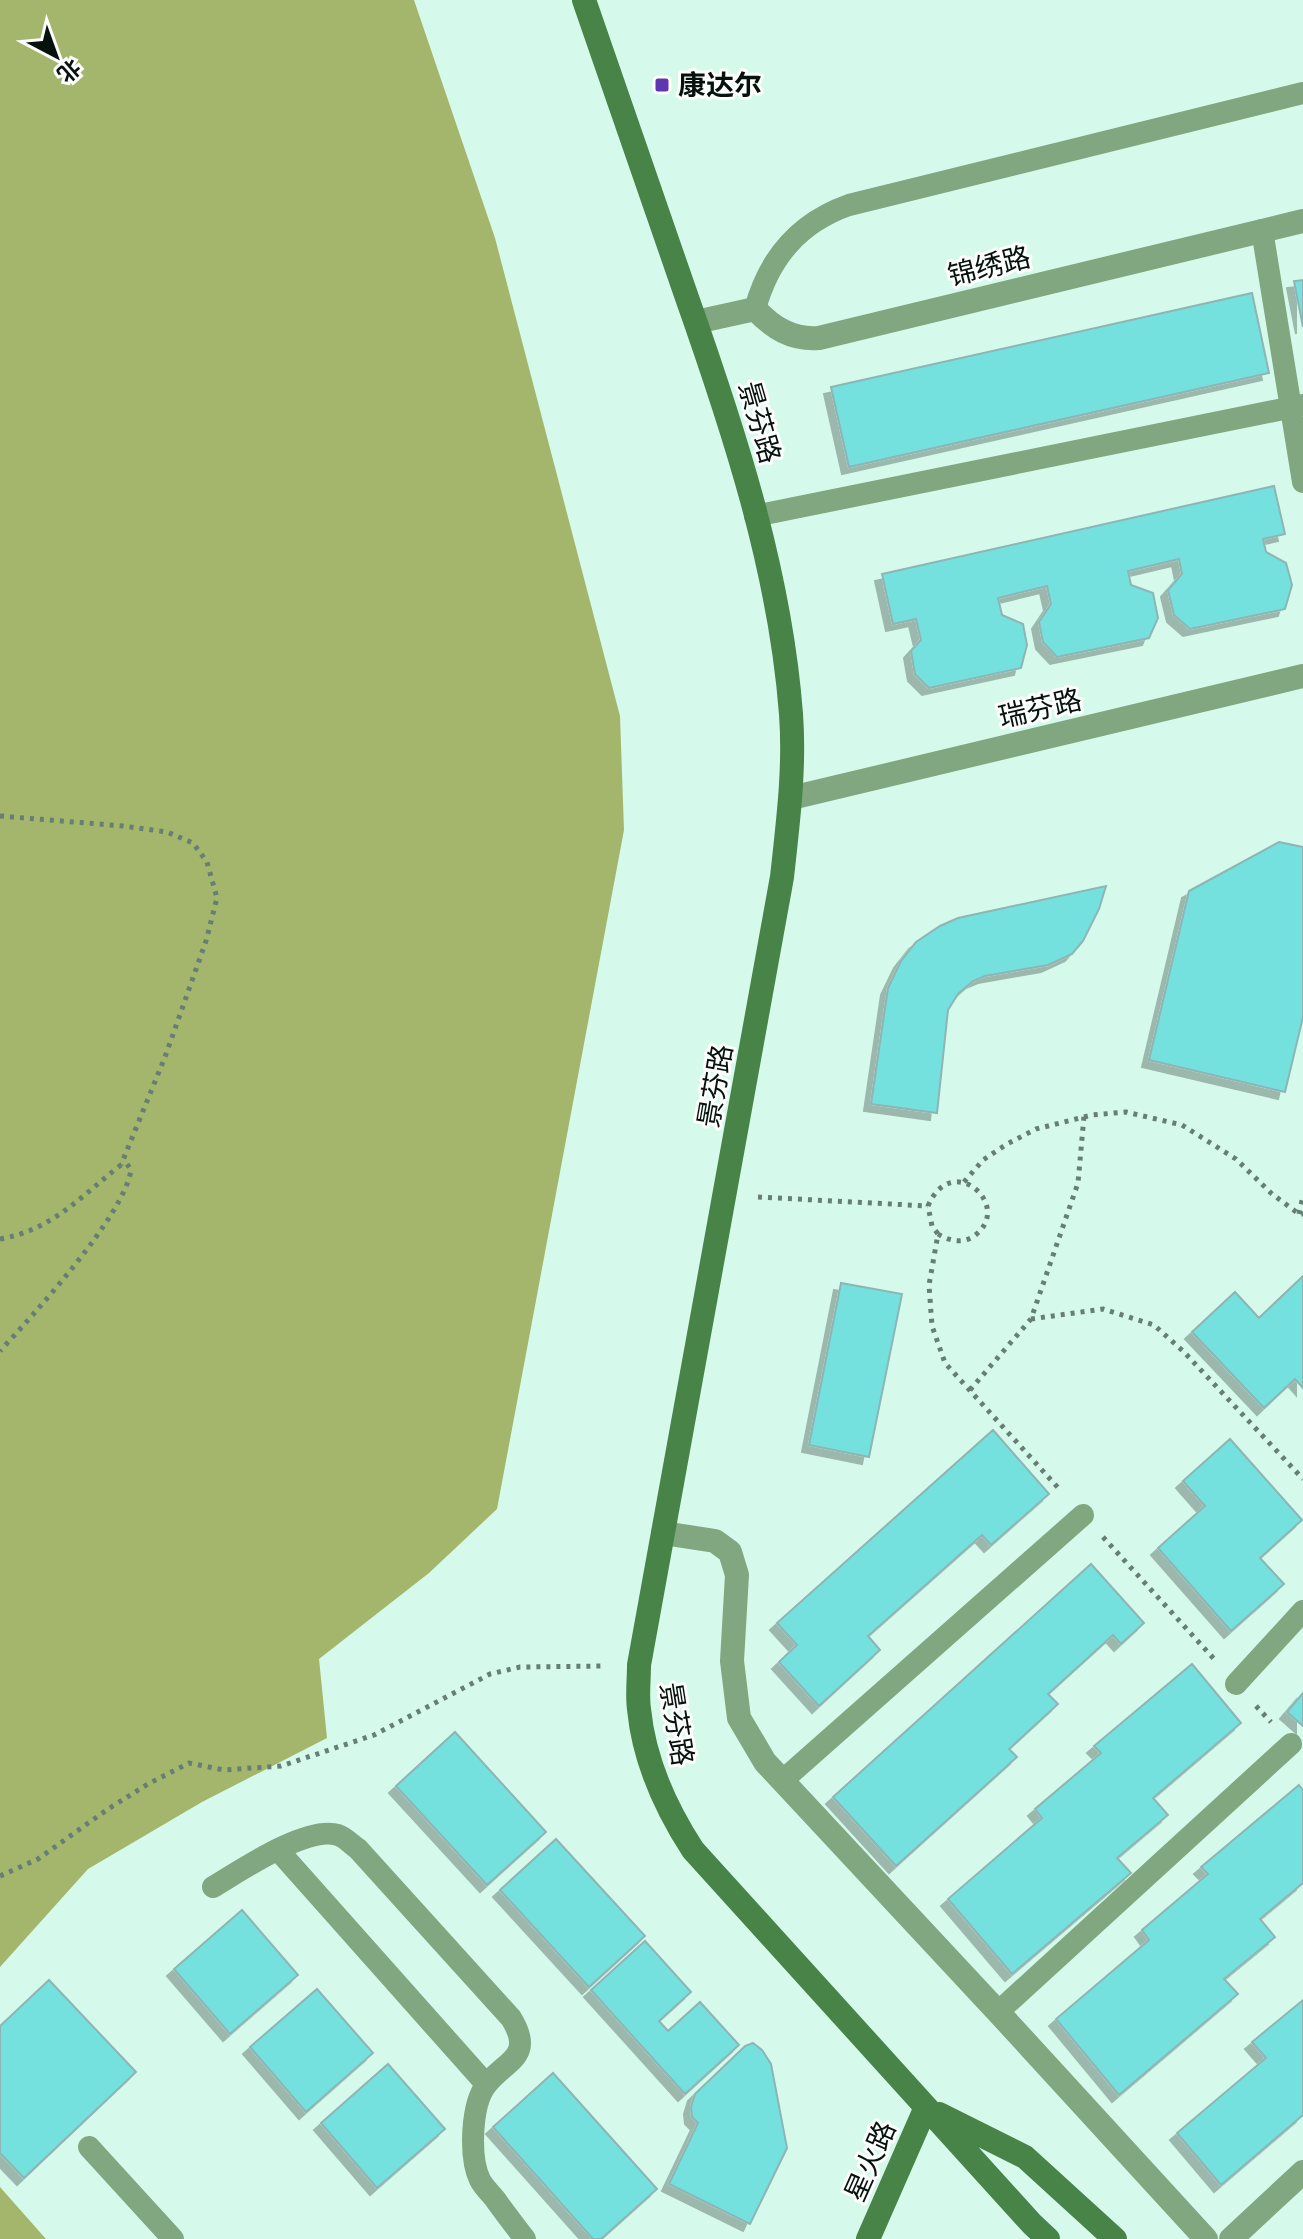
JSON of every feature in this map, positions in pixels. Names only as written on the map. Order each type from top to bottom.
[{"type":"street","name":"景芬路","points":[[584,0],[715,376],[767,565],[782,636],[791,714],[791,798],[773,931],[639,1665],[638,1708],[645,1745],[658,1787],[693,1850],[1048,2239]]},
{"type":"street","name":"锦绣路","points":[[755,309],[778,330],[801,338],[819,338],[1303,221]]},
{"type":"street","points":[[696,322],[755,309]]},
{"type":"street","name":"瑞芬路","points":[[791,798],[1303,676]]},
{"type":"street","points":[[663,1533],[715,1541],[730,1552],[737,1575],[732,1661],[739,1718],[765,1762],[1206,2239]]},
{"type":"street","name":"景芬路","points":[[926,2107],[1025,2157],[1115,2239]]},
{"type":"street","name":"星火路","points":[[868,2239],[926,2107]]},
{"type":"street","points":[[1231,2239],[1303,2172]]},
{"type":"lane","points":[[755,309],[761,289],[784,249],[809,224],[827,212],[1303,93]]},
{"type":"lane","points":[[1262,230],[1297,406],[1303,482]]},
{"type":"lane","points":[[755,516],[1297,406]]},
{"type":"lane","points":[[782,1781],[1083,1515]]},
{"type":"lane","points":[[1236,1684],[1303,1611]]},
{"type":"lane","points":[[998,2012],[1291,1744]]},
{"type":"lane","points":[[213,1887],[278,1850],[320,1834],[339,1835],[358,1849],[511,2018],[518,2029],[520,2045],[514,2061],[486,2084],[474,2111],[474,2157],[480,2179],[525,2239]]},
{"type":"lane","points":[[278,1850],[486,2084]]},
{"type":"lane","points":[[89,2147],[173,2239]]},
{"type":"path","points":[[0,816],[167,832],[193,843],[207,862],[217,898],[206,941],[165,1057],[121,1165],[72,1207],[34,1228],[0,1239]]},
{"type":"path","points":[[964,1182],[983,1160],[1036,1129],[1084,1116],[1126,1112],[1182,1125],[1236,1159],[1272,1194],[1301,1214],[1303,1196]]},
{"type":"path","points":[[970,1390],[1031,1319],[1078,1183],[1084,1116]]},
{"type":"path","points":[[0,1351],[106,1222],[129,1183],[131,1170],[127,1164],[121,1165]]},
{"type":"path","points":[[955,1182],[964,1182],[981,1193],[988,1210],[983,1228],[967,1240],[947,1239],[932,1226],[928,1206],[938,1190],[955,1182]]},
{"type":"path","points":[[725,1195],[928,1206]]},
{"type":"path","points":[[1031,1319],[1103,1309],[1154,1325],[1184,1352],[1303,1479]]},
{"type":"path","points":[[0,1876],[38,1859],[108,1809],[189,1763],[224,1770],[281,1766],[374,1735],[490,1674],[520,1667],[639,1665]]},
{"type":"green space","points":[[0,0],[414,0],[495,238],[620,716],[624,830],[497,1509],[429,1573],[319,1659],[327,1738],[202,1802],[88,1869],[0,1967]]},
{"type":"green space","points":[[0,2187],[46,2239],[0,2239]]},
{"type":"building","points":[[1303,280],[1303,327],[1294,281]]},
{"type":"building","points":[[1252,293],[1269,373],[849,467],[831,387]]},
{"type":"building","points":[[1274,486],[1285,534],[1263,539],[1266,552],[1286,563],[1292,585],[1285,609],[1190,629],[1174,615],[1168,590],[1182,574],[1179,559],[1128,571],[1131,585],[1153,593],[1158,618],[1149,638],[1057,657],[1043,642],[1039,622],[1051,604],[1047,586],[998,598],[1002,615],[1023,624],[1027,645],[1021,668],[929,688],[915,674],[911,651],[921,640],[916,619],[893,624],[882,574]]},
{"type":"building","points":[[1279,842],[1303,847],[1303,1017],[1285,1092],[1149,1060],[1189,891]]},
{"type":"building","points":[[1106,886],[1099,909],[1083,941],[1072,954],[1048,965],[985,976],[973,981],[958,994],[948,1010],[937,1113],[871,1104],[888,988],[901,961],[916,942],[958,918]]},
{"type":"building","points":[[1303,1276],[1303,1388],[1295,1379],[1264,1408],[1192,1332],[1235,1292],[1259,1318]]},
{"type":"building","points":[[841,1283],[902,1294],[869,1457],[809,1445]]},
{"type":"building","points":[[993,1430],[1049,1494],[991,1545],[982,1535],[868,1636],[880,1650],[819,1706],[779,1662],[797,1645],[777,1623]]},
{"type":"building","points":[[1230,1439],[1302,1520],[1260,1558],[1284,1584],[1231,1631],[1158,1548],[1205,1506],[1183,1481]]},
{"type":"building","points":[[1091,1564],[1144,1623],[1121,1644],[1113,1635],[1048,1694],[1058,1704],[1009,1749],[1017,1757],[896,1866],[833,1797]]},
{"type":"building","points":[[1192,1664],[1241,1723],[1153,1798],[1168,1815],[1117,1858],[1131,1873],[1012,1974],[948,1899],[1042,1818],[1035,1809],[1101,1753],[1094,1746]]},
{"type":"building","points":[[1303,1693],[1303,1726],[1287,1712]]},
{"type":"building","points":[[455,1732],[546,1832],[487,1885],[396,1786]]},
{"type":"building","points":[[1299,1785],[1303,1790],[1303,1883],[1260,1919],[1275,1937],[1224,1979],[1238,1994],[1119,2095],[1056,2019],[1149,1940],[1142,1930],[1208,1874],[1201,1867]]},
{"type":"building","points":[[556,1839],[645,1936],[589,1987],[500,1890]]},
{"type":"building","points":[[242,1910],[298,1975],[230,2034],[174,1969]]},
{"type":"building","points":[[645,1941],[691,1992],[659,2021],[668,2031],[700,2002],[739,2045],[685,2094],[591,1990]]},
{"type":"building","points":[[49,1980],[136,2072],[24,2178],[0,2153],[0,2026]]},
{"type":"building","points":[[317,1989],[373,2053],[306,2112],[250,2047]]},
{"type":"building","points":[[1303,2000],[1303,2115],[1221,2185],[1177,2133],[1266,2058],[1252,2042]]},
{"type":"building","points":[[753,2043],[771,2064],[787,2148],[750,2224],[669,2184],[698,2123],[692,2117],[695,2094],[745,2046]]},
{"type":"building","points":[[388,2064],[445,2129],[377,2188],[321,2123]]},
{"type":"building","points":[[553,2073],[657,2189],[601,2239],[593,2239],[493,2127]]},
{"type":"place","name":"康达尔","points":[[662,85]]}]
